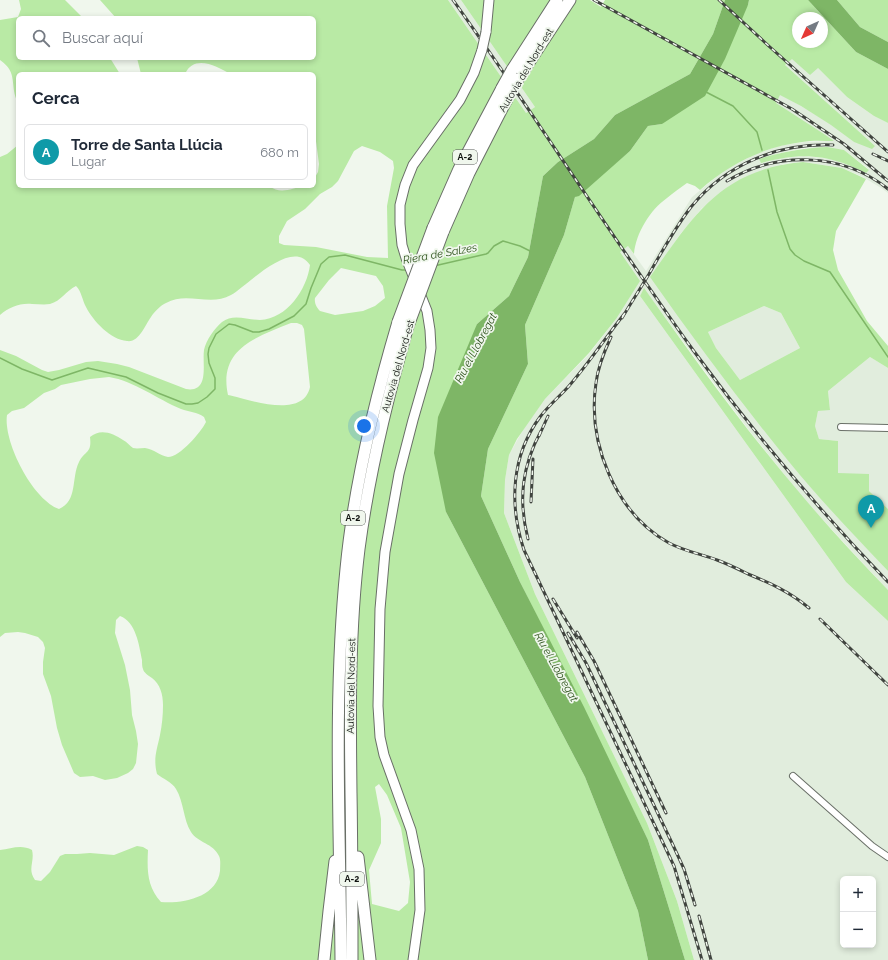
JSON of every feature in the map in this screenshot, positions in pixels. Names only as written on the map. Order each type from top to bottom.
[{"type":"highway","name":"Autovia del Nord-est","points":[[342,960],[338,706],[346,568],[355,505],[369,429],[403,324],[459,169],[481,124],[505,91],[557,0]]},
{"type":"highway","name":"Autovia del Nord-est","points":[[515,74],[543,39],[570,0]]},
{"type":"highway","name":"Autovia del Nord-est","points":[[352,960],[350,718],[352,636],[359,549],[372,472],[403,324]]},
{"type":"highway","points":[[351,798],[357,838],[362,903],[370,960]]},
{"type":"highway","points":[[324,960],[333,873],[340,837]]},
{"type":"main road","points":[[413,960],[420,910],[419,869],[410,830],[384,755],[380,737],[378,706],[381,591],[385,552],[399,474],[428,368],[431,348],[427,310],[402,245],[400,210],[405,185],[413,166],[460,100],[474,73],[482,50],[486,32],[489,0]]},
{"type":"street","points":[[841,427],[888,428]]},
{"type":"street","points":[[793,776],[872,846],[888,858]]},
{"type":"shaded area","points":[[19,0],[65,0],[81,16],[18,16],[21,9]]},
{"type":"shaded area","points":[[100,0],[448,0],[526,113],[535,107],[461,0],[590,0],[601,7],[605,0],[725,0],[713,34],[690,74],[615,115],[594,139],[558,162],[543,176],[528,257],[509,296],[477,324],[446,512],[585,777],[638,911],[648,960],[0,960],[0,850],[24,847],[32,850],[33,858],[31,869],[33,876],[35,880],[41,881],[50,872],[60,856],[65,854],[90,853],[114,855],[137,846],[143,847],[148,850],[148,871],[150,884],[161,902],[179,902],[189,900],[206,893],[218,880],[220,871],[220,858],[216,852],[213,848],[197,839],[188,827],[179,794],[170,782],[157,774],[155,759],[162,724],[162,697],[157,683],[145,673],[142,667],[138,641],[130,623],[120,616],[116,620],[115,633],[125,665],[130,690],[132,715],[138,744],[136,763],[133,769],[128,773],[117,778],[105,780],[93,776],[80,777],[74,773],[62,745],[51,696],[43,674],[45,648],[43,642],[38,637],[18,632],[5,633],[0,637],[0,350],[16,356],[48,372],[86,362],[98,361],[129,367],[186,389],[194,389],[199,387],[202,382],[205,346],[211,334],[219,325],[226,319],[236,317],[260,320],[279,314],[294,301],[300,293],[308,274],[310,265],[302,258],[292,257],[281,260],[270,266],[231,295],[223,298],[207,300],[182,298],[166,303],[152,315],[141,333],[131,341],[121,340],[115,337],[98,324],[89,312],[80,291],[76,286],[54,303],[19,305],[0,315],[0,157],[7,154],[16,147],[16,188],[272,188],[282,190],[316,188],[316,176],[319,164],[316,141],[316,72],[226,72],[212,65],[200,63],[194,64],[186,72],[140,72],[138,60],[316,60],[316,16],[114,16]],"holes":[[[362,146],[380,152],[393,161],[394,168],[387,206],[388,258],[367,257],[316,247],[284,245],[279,243],[279,236],[287,221],[305,209],[320,194],[332,187],[338,181],[354,151]],[[341,268],[376,276],[383,286],[385,298],[375,306],[363,311],[335,315],[320,311],[316,305],[315,298],[329,280]],[[291,323],[302,325],[304,329],[310,387],[305,397],[297,403],[274,405],[228,395],[226,379],[229,366],[234,356],[253,340]],[[109,377],[127,382],[172,405],[201,415],[204,417],[206,422],[200,432],[184,449],[173,456],[168,457],[145,448],[133,448],[115,435],[106,432],[94,434],[90,437],[89,449],[79,462],[72,495],[69,501],[59,509],[39,494],[22,469],[10,440],[7,426],[7,415],[12,411],[24,408],[44,393],[61,385]],[[379,784],[387,795],[401,828],[410,882],[408,903],[399,911],[372,904],[369,870],[381,843],[381,819],[375,787]]]},
{"type":"shaded area","points":[[448,0],[461,0],[535,107],[526,113]]},
{"type":"shaded area","points":[[749,0],[808,0],[819,12],[792,12],[792,48],[828,48],[828,22],[856,52],[888,69],[888,123],[874,116],[847,97],[818,68],[810,75],[792,59],[785,65],[875,146],[872,149],[854,142],[831,125],[780,95],[776,103],[834,141],[814,141],[788,144],[760,153],[747,158],[723,172],[700,190],[687,183],[661,203],[650,215],[641,230],[635,246],[634,254],[628,246],[620,252],[640,281],[616,319],[589,353],[545,399],[517,439],[509,455],[505,480],[504,513],[535,594],[647,823],[677,901],[694,960],[685,960],[648,840],[520,582],[481,496],[488,449],[528,364],[525,325],[564,235],[575,197],[630,151],[648,126],[662,124],[748,5]]},
{"type":"shaded area","points":[[837,0],[888,0],[888,42],[860,27]]},
{"type":"shaded area","points":[[16,17],[16,60],[111,60],[119,72],[16,72],[16,99],[10,70],[0,60],[0,20]]},
{"type":"shaded area","points":[[792,58],[818,68],[847,97],[874,116],[888,123],[888,193],[863,177],[842,168],[803,162],[783,164],[702,208],[681,233],[651,277],[816,493],[888,571],[888,590],[803,498],[748,429],[644,289],[640,296],[846,582],[888,621],[888,960],[694,960],[677,901],[647,823],[535,594],[504,513],[505,480],[509,455],[524,428],[545,399],[589,354],[616,319],[619,252],[628,246],[646,271],[692,197],[726,169],[758,153],[778,146],[804,142],[833,141],[775,103],[780,94],[832,125],[854,142],[875,146],[785,65]],"holes":[[[804,148],[844,150],[869,169],[865,173],[857,168],[831,159],[804,156],[782,158],[761,163],[760,160],[780,153]]]},
{"type":"shaded area","points":[[827,147],[844,150],[869,170],[866,173],[843,163],[812,156],[782,158],[761,163],[759,159],[776,154],[809,148]]},
{"type":"shaded area","points":[[803,162],[842,168],[866,179],[836,231],[833,250],[838,270],[867,321],[888,346],[888,368],[870,357],[828,391],[830,410],[818,411],[815,426],[819,439],[838,441],[838,473],[869,474],[869,491],[888,509],[888,571],[826,505],[790,463],[718,372],[650,277],[681,234],[712,199],[730,185],[751,174],[775,166]],"holes":[[[764,306],[781,313],[800,348],[740,380],[716,348],[708,332]]]},
{"type":"shaded area","points":[[644,288],[702,369],[783,473],[824,522],[888,590],[888,621],[846,582],[640,296]]},
{"type":"shaded area","points":[[764,306],[781,313],[800,348],[740,380],[716,348],[708,332]]},
{"type":"shaded area","points":[[870,357],[888,368],[888,509],[869,491],[838,473],[838,441],[819,439],[815,426],[818,411],[830,409],[828,391]]},
{"type":"water","name":"Riu el Llobregat","points":[[725,0],[749,0],[725,59],[705,96],[662,124],[648,126],[630,151],[579,196],[575,197],[564,235],[525,325],[528,364],[488,449],[481,496],[520,582],[584,707],[648,840],[685,960],[648,960],[638,911],[585,777],[446,512],[434,453],[438,417],[477,324],[509,296],[528,257],[543,176],[558,162],[594,139],[615,115],[690,74],[713,34]]},
{"type":"water","points":[[808,0],[837,0],[860,27],[888,42],[888,69],[856,52],[828,22],[828,12],[819,12]]},
{"type":"waterway","points":[[706,92],[733,106],[757,132],[762,150]]},
{"type":"waterway","points":[[768,170],[777,212],[790,249],[795,255],[804,261],[830,272],[888,357]]},
{"type":"waterway","name":"Riera de Salzes","points":[[434,266],[486,254],[494,246],[503,241],[520,246],[530,251]]},
{"type":"waterway","name":"Riera de Salzes","points":[[0,358],[22,369],[52,380],[88,368],[126,377],[158,393],[186,404],[198,403],[215,389],[215,378],[209,363],[208,354],[209,348],[216,334],[229,324],[253,332],[259,332],[269,329],[294,316],[306,304],[321,264],[329,257],[345,255],[407,270]]},
{"type":"railway","points":[[453,0],[662,307],[716,381],[811,498],[888,582]]},
{"type":"railway","points":[[594,0],[792,109],[844,144],[888,181]]},
{"type":"railway","points":[[719,0],[888,152]]},
{"type":"railway","points":[[622,318],[685,215],[705,192],[720,179],[754,159],[773,152],[813,145],[833,145]]},
{"type":"railway","points":[[873,154],[888,161]]},
{"type":"railway","points":[[727,181],[746,171],[767,164],[809,160],[830,162],[850,168],[870,177],[888,189]]},
{"type":"railway","points":[[625,313],[584,368],[543,413],[530,432],[518,464],[515,498],[516,516],[524,550],[674,866],[702,960]]},
{"type":"railway","points":[[611,337],[598,371],[594,406],[596,429],[601,452],[609,474],[620,495],[634,514],[650,530],[669,543],[721,562],[780,588],[809,608]]},
{"type":"railway","points":[[539,436],[548,416]]},
{"type":"railway","points":[[528,539],[523,511],[524,484],[530,457],[541,431]]},
{"type":"railway","points":[[531,502],[533,459]]},
{"type":"railway","points":[[553,599],[577,638]]},
{"type":"railway","points":[[820,619],[888,685]]},
{"type":"railway","points":[[577,632],[594,661],[666,813]]},
{"type":"railway","points":[[568,633],[586,663],[672,843],[684,869],[695,905]]},
{"type":"railway","points":[[699,916],[711,960]]},
{"type":"place","name":"Torre de Santa Llúcia","points":[[871,528]]}]
